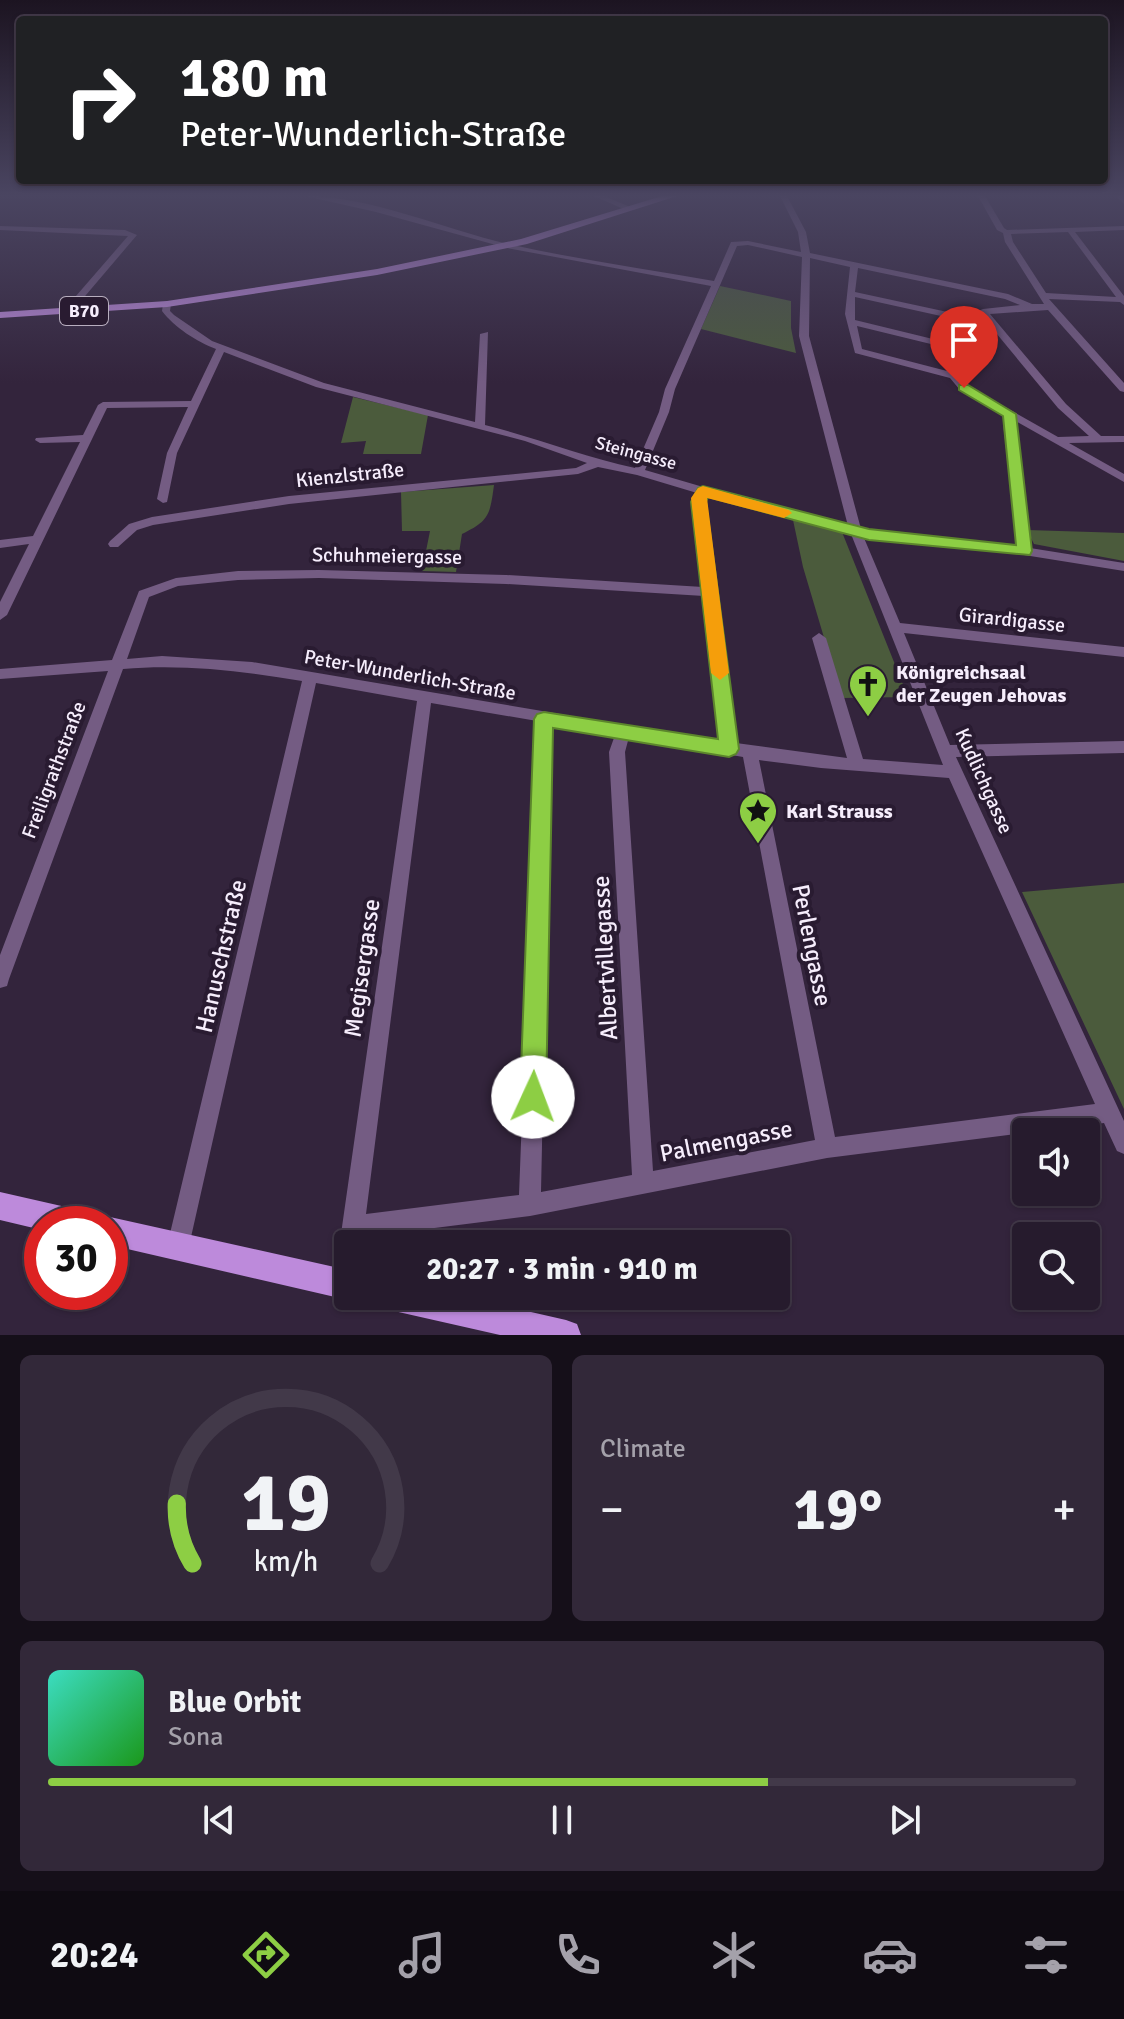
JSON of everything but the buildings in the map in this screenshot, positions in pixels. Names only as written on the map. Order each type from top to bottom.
[{"type":"main road","name":"B70","points":[[0,312],[103,310],[437,258]]},
{"type":"main road","name":"B70","points":[[68,310],[117,303],[169,301]]},
{"type":"main road","points":[[103,310],[117,303]]},
{"type":"main road","points":[[0,1206],[24,1211]]},
{"type":"main road","points":[[128,1235],[334,1276]]},
{"type":"main road","points":[[456,1310],[566,1335]]},
{"type":"street","points":[[68,310],[113,258]]},
{"type":"street","points":[[575,258],[717,284]]},
{"type":"street","points":[[639,472],[670,389],[728,258]]},
{"type":"street","name":"Kudlichgasse","points":[[808,258],[804,336],[856,532],[954,772],[1124,1144]]},
{"type":"street","points":[[823,258],[1017,299],[1031,307]]},
{"type":"street","points":[[1020,258],[1050,307],[1124,389]]},
{"type":"street","points":[[1091,258],[1123,301]]},
{"type":"street","points":[[854,265],[850,322],[856,348],[862,353],[953,376]]},
{"type":"street","points":[[851,294],[965,319]]},
{"type":"street","points":[[1044,296],[1123,301]]},
{"type":"street","name":"Steingasse","points":[[169,301],[166,311],[171,317],[221,349],[270,364],[324,386],[480,426],[597,463],[856,532],[1024,551],[1124,567]]},
{"type":"street","points":[[1050,307],[983,312],[965,319],[952,329],[943,344],[953,376],[964,388],[1124,479]]},
{"type":"street","points":[[983,312],[1062,406],[1098,439]]},
{"type":"street","points":[[850,322],[943,344]]},
{"type":"street","points":[[480,426],[485,334]]},
{"type":"street","points":[[163,499],[168,465],[221,349]]},
{"type":"street","points":[[0,615],[103,405],[194,404]]},
{"type":"street","points":[[1009,414],[1024,551]]},
{"type":"street","points":[[40,440],[87,438]]},
{"type":"street","points":[[1055,440],[1124,439]]},
{"type":"street","name":"Kienzlstraße","points":[[114,544],[133,527],[167,518],[338,494],[578,471],[597,463]]},
{"type":"street","points":[[703,491],[699,502],[729,749]]},
{"type":"street","points":[[0,544],[37,539]]},
{"type":"street","name":"Schuhmeiergasse","points":[[117,666],[144,594],[157,585],[171,582],[294,575],[518,579],[709,592]]},
{"type":"street","name":"Girardigasse","points":[[895,627],[1124,652]]},
{"type":"street","points":[[819,638],[857,765]]},
{"type":"street","name":"Peter-Wunderlich-Straße","points":[[0,674],[175,661],[252,667],[729,749],[857,765],[954,772]]},
{"type":"street","name":"Freiligrathstraße","points":[[0,979],[117,666]]},
{"type":"street","name":"Hanuschstraße","points":[[178,1246],[310,678]]},
{"type":"street","name":"Megisergasse","points":[[353,1230],[424,699]]},
{"type":"street","points":[[530,1205],[544,719]]},
{"type":"street","name":"Albertvillegasse","points":[[623,732],[617,752],[643,1183]]},
{"type":"street","points":[[946,751],[1124,747]]},
{"type":"street","name":"Perlengasse","points":[[750,752],[827,1148]]},
{"type":"street","name":"Palmengasse","points":[[386,1230],[827,1148],[1109,1112]]},
{"type":"green space","points":[[720,286],[791,301],[791,328],[796,353],[701,329]]},
{"type":"green space","points":[[353,397],[428,415],[421,454],[363,454],[366,441],[341,443]]},
{"type":"green space","points":[[494,485],[487,516],[462,534],[456,572],[422,571],[430,531],[402,531],[401,492]]},
{"type":"green space","points":[[793,520],[842,532],[908,697],[842,698],[803,567]]},
{"type":"green space","points":[[1027,530],[1124,533],[1124,561],[1034,544]]},
{"type":"green space","points":[[1124,883],[1124,1109],[1022,892]]},
{"type":"slow traffic","points":[[720,673],[699,498],[703,491],[784,513]]},
{"type":"place","name":"Königreichsaal der Zeugen Jehovas","points":[[868,718]]},
{"type":"place","name":"Karl Strauss","points":[[758,845]]},
{"type":"route","points":[[533,1097],[544,719],[729,749],[699,502],[703,491],[869,535],[1024,551],[1009,414],[964,388]]}]
